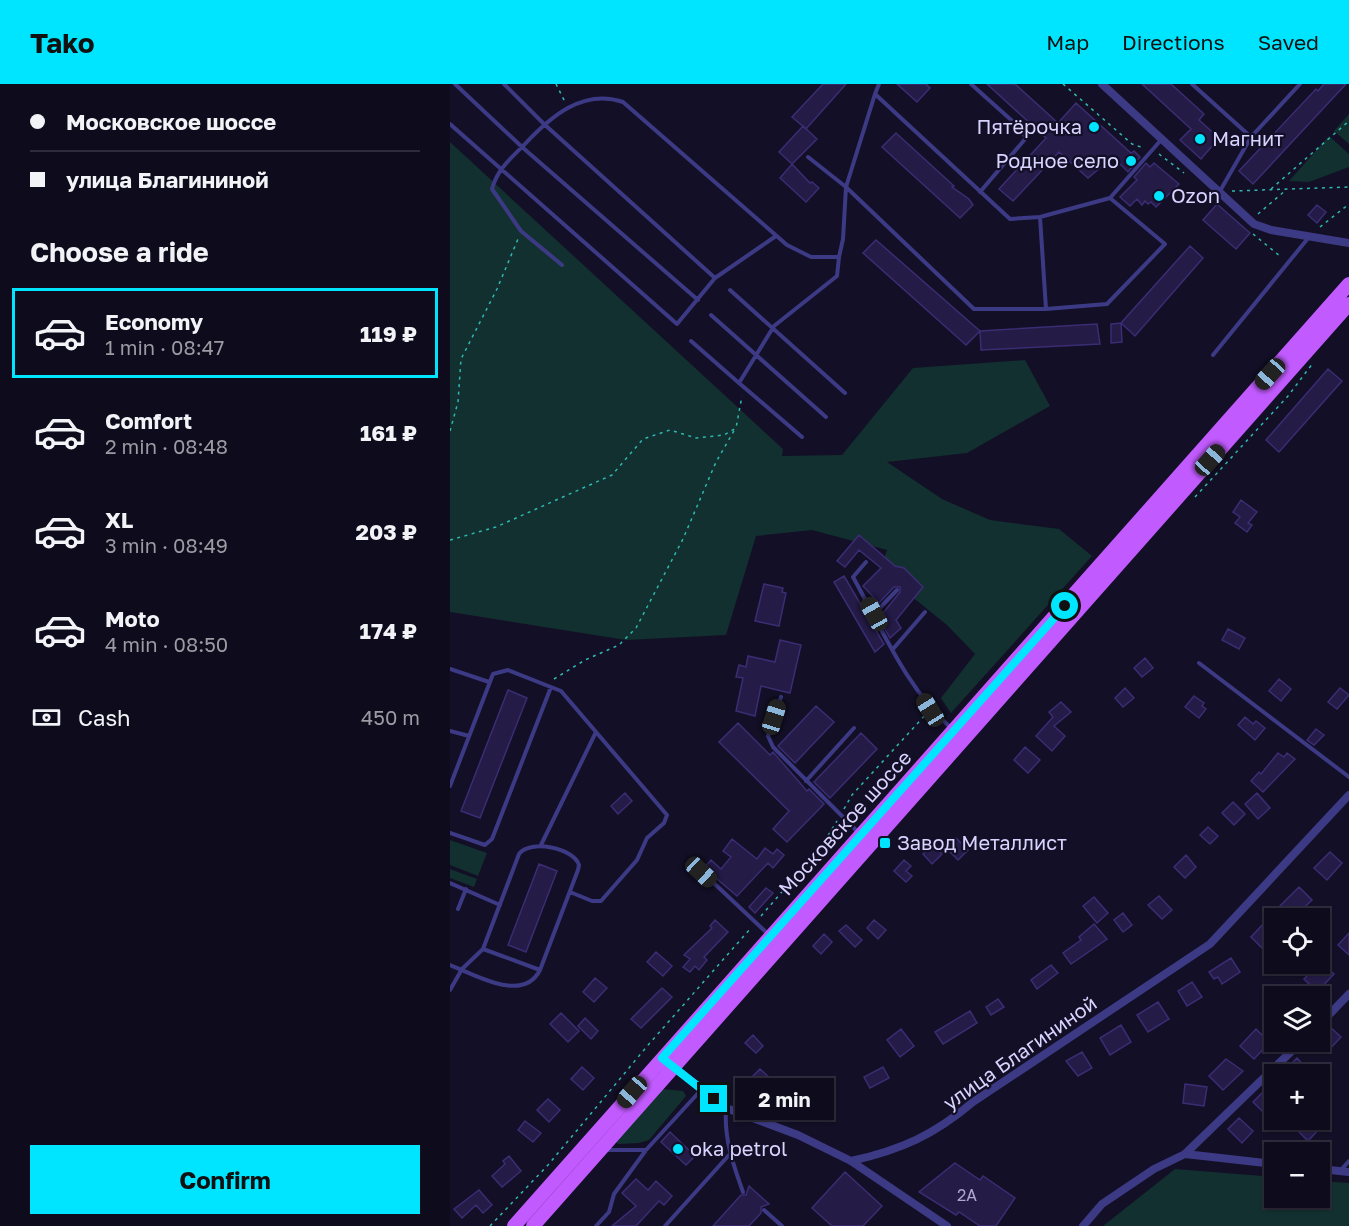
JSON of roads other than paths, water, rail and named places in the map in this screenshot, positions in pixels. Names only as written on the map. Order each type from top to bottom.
[{"type":"main road","name":"Московское шоссе","points":[[533,1226],[600,1150],[667,1063],[771,936],[1349,285]]},
{"type":"main road","name":"Московское шоссе","points":[[514,1226],[667,1063],[1349,304]]},
{"type":"street","points":[[1102,84],[1250,220],[1271,230],[1349,243]]},
{"type":"street","name":"улица Благининой","points":[[851,1161],[885,1153],[944,1127],[973,1102],[1209,944],[1349,795]]},
{"type":"street","points":[[1330,1013],[1349,994]]},
{"type":"street","points":[[1083,1226],[1102,1204],[1154,1169],[1185,1154],[1291,1052]]},
{"type":"street","points":[[667,1063],[726,1108],[798,1135],[851,1161],[947,1226]]},
{"type":"street","points":[[1185,1154],[1264,1163]]},
{"type":"lane","points":[[455,84],[522,147],[698,300]]},
{"type":"lane","points":[[504,84],[544,124],[716,278]]},
{"type":"lane","points":[[740,383],[773,327],[793,308],[837,276],[843,239],[846,187],[879,84]]},
{"type":"lane","points":[[971,84],[1023,132],[1026,138],[980,192]]},
{"type":"lane","points":[[1192,84],[1251,137]]},
{"type":"lane","points":[[1219,192],[1251,137],[1300,84]]},
{"type":"lane","points":[[875,94],[1010,219],[1040,218],[1110,198],[1161,140]]},
{"type":"lane","points":[[562,266],[521,231],[492,189],[500,170],[544,124],[568,108],[592,98],[608,97],[623,102],[787,246],[811,257],[839,257]]},
{"type":"lane","points":[[450,124],[677,324],[716,278],[776,236]]},
{"type":"lane","points":[[808,157],[846,187],[974,309],[1047,309],[1107,304],[1165,244],[1110,198]]},
{"type":"lane","points":[[1040,218],[1047,309]]},
{"type":"lane","points":[[1213,355],[1310,236]]},
{"type":"lane","points":[[730,290],[845,393]]},
{"type":"lane","points":[[711,315],[826,417]]},
{"type":"lane","points":[[691,341],[802,437]]},
{"type":"lane","points":[[866,562],[853,577],[930,710],[954,730]]},
{"type":"lane","points":[[874,614],[897,590]]},
{"type":"lane","points":[[893,649],[925,612]]},
{"type":"lane","points":[[1199,663],[1349,777]]},
{"type":"lane","points":[[450,669],[489,682]]},
{"type":"lane","points":[[450,786],[489,682],[496,672],[508,670],[561,691],[666,811],[667,819],[647,838],[638,860],[601,901],[592,901],[570,892]]},
{"type":"lane","points":[[450,833],[485,845],[492,839],[551,687]]},
{"type":"lane","points":[[780,697],[768,736],[773,747],[861,835]]},
{"type":"lane","points":[[806,781],[854,728]]},
{"type":"lane","points":[[450,730],[469,736]]},
{"type":"lane","points":[[541,845],[597,732]]},
{"type":"lane","points":[[450,965],[462,969],[511,987],[531,981],[540,970],[570,892],[578,870],[577,860],[541,845],[521,851],[483,949],[462,969],[450,990]]},
{"type":"lane","points":[[701,872],[771,936]]},
{"type":"lane","points":[[450,883],[500,905]]},
{"type":"lane","points":[[458,909],[466,889]]},
{"type":"lane","points":[[483,949],[540,970]]},
{"type":"lane","points":[[596,1226],[609,1212],[614,1194],[646,1150],[701,1089]]},
{"type":"lane","points":[[726,1108],[725,1128],[729,1155],[743,1192]]},
{"type":"lane","points":[[600,1150],[646,1150]]},
{"type":"lane","points":[[665,1226],[729,1155]]},
{"type":"lane","points":[[1344,1172],[1349,1161]]},
{"type":"lane","points":[[764,1210],[782,1226]]},
{"type":"place","name":"Пятёрочка","points":[[1094,127]]},
{"type":"place","name":"Магнит","points":[[1200,139]]},
{"type":"place","name":"Родное село","points":[[1131,161]]},
{"type":"place","name":"Ozon","points":[[1159,196]]},
{"type":"place","name":"Завод Металлист","points":[[885,843]]},
{"type":"place","name":"oka petrol","points":[[678,1149]]}]
